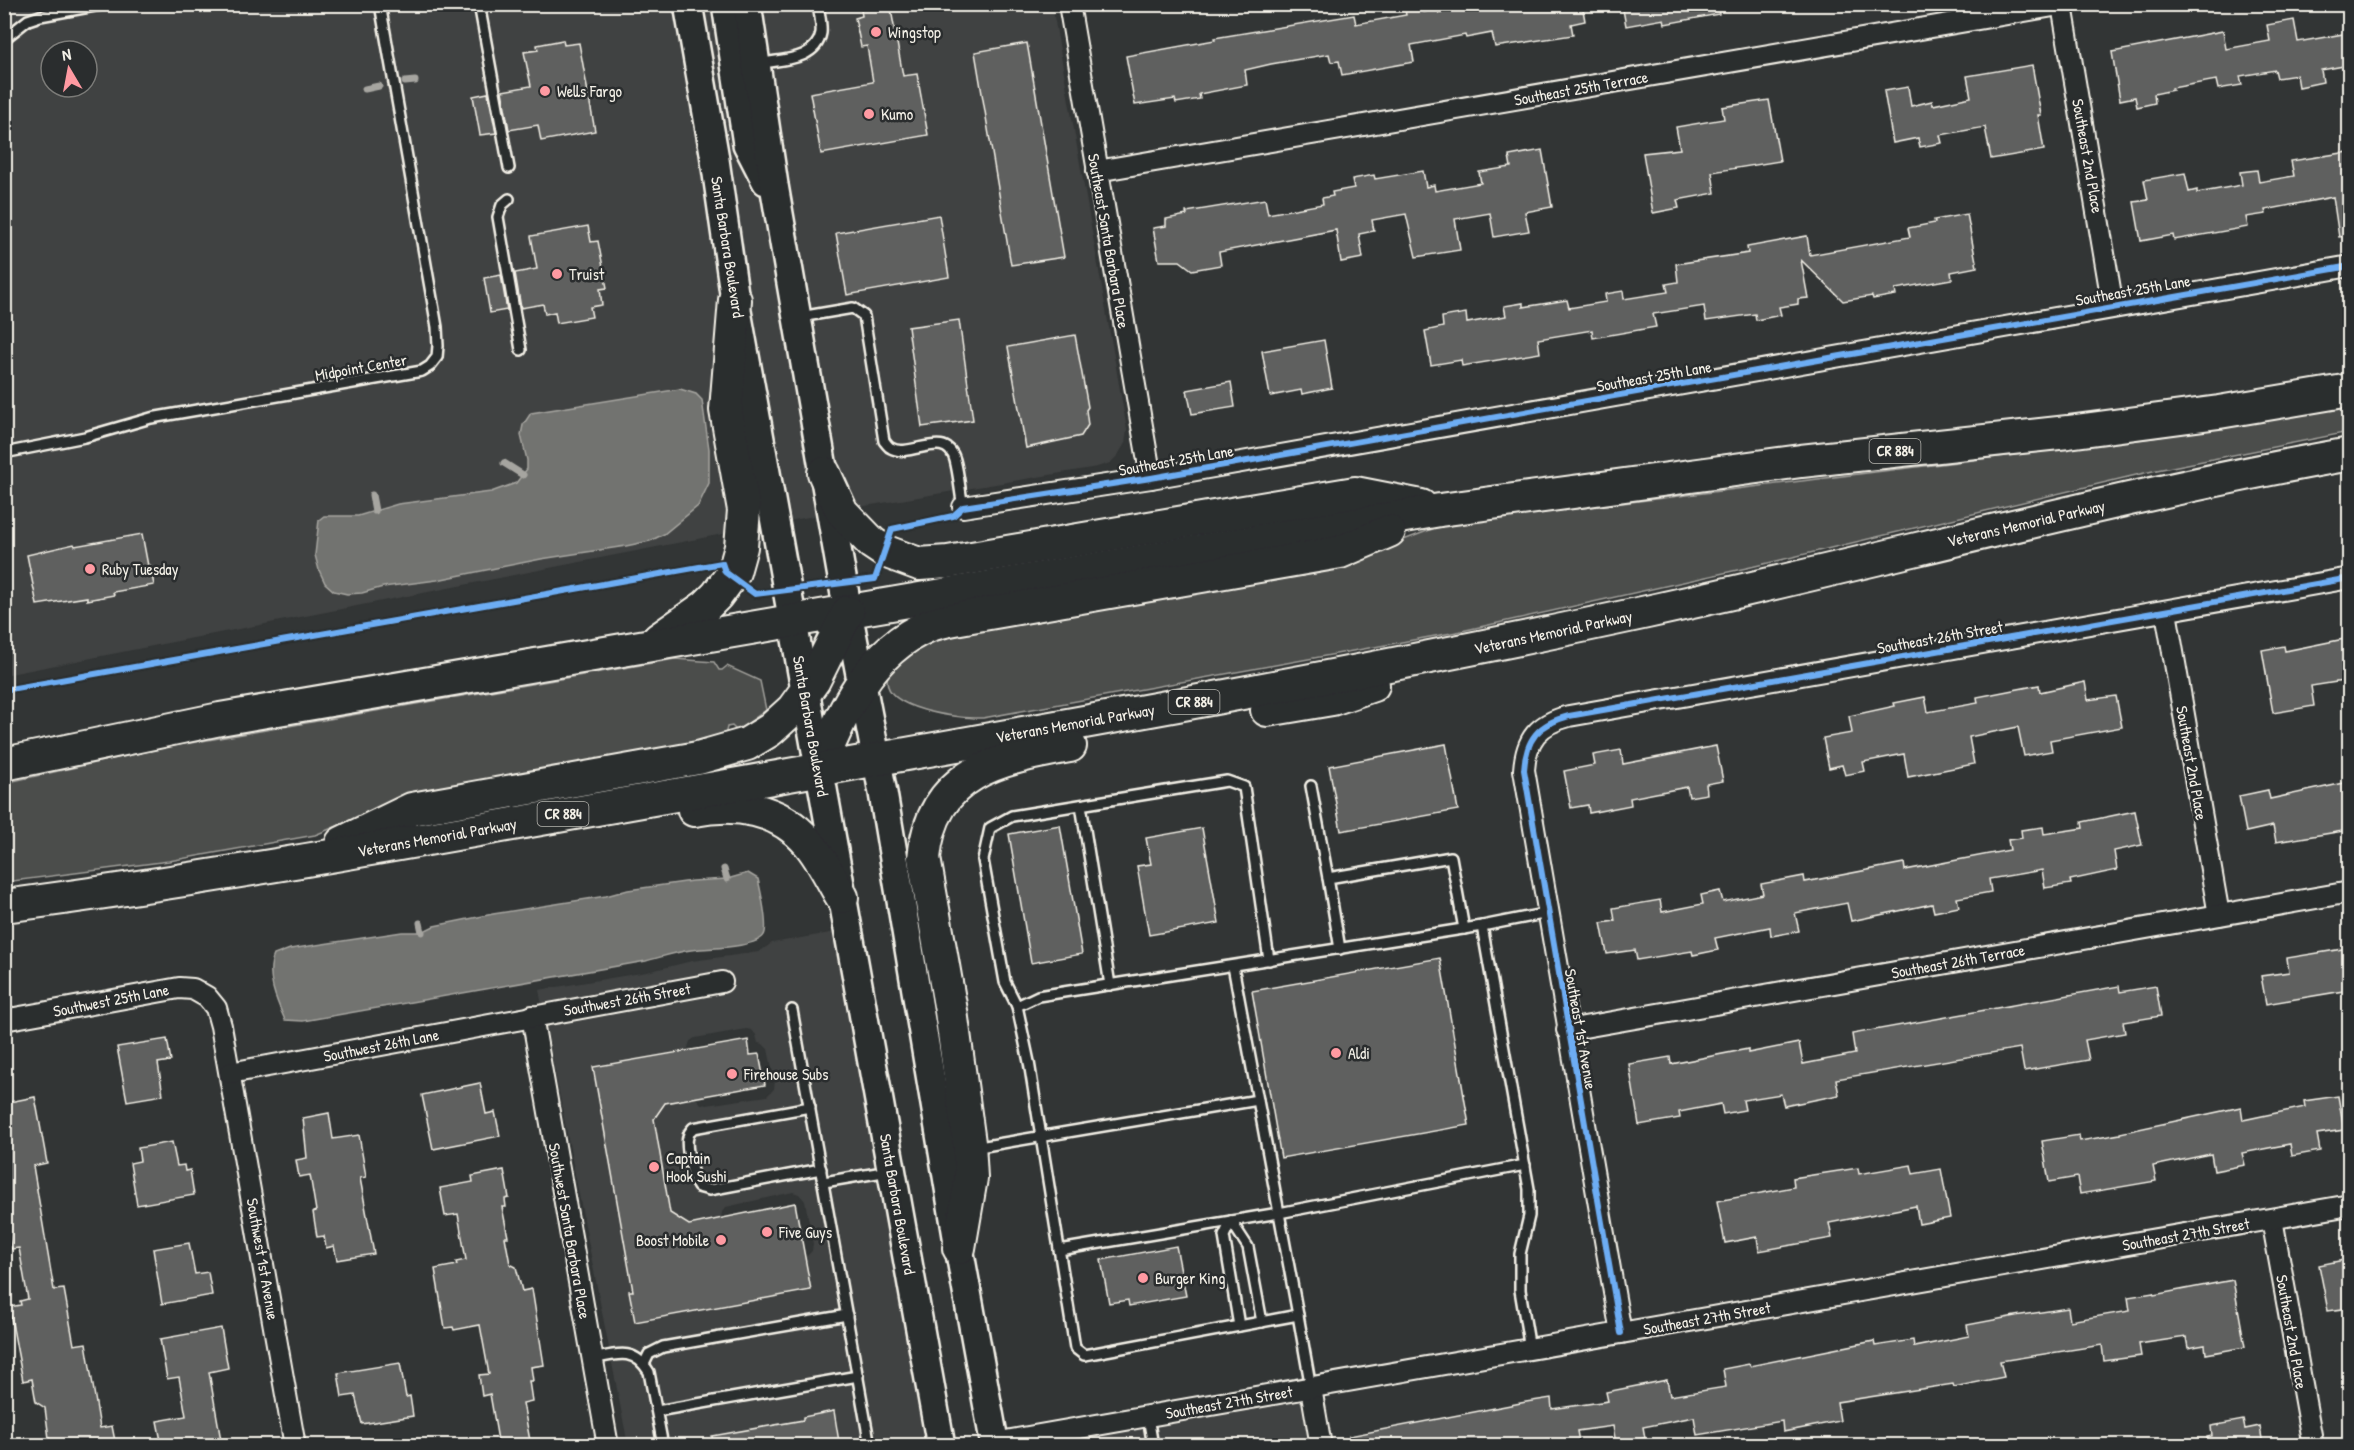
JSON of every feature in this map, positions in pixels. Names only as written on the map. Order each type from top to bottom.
[{"type":"highway","points":[[652,643],[706,606],[717,595],[734,572],[741,547],[744,510],[726,410],[735,300]]},
{"type":"highway","name":"CR 884","points":[[4,764],[220,719],[652,643],[848,612],[1440,510],[1801,461],[2068,432],[2219,412],[2349,390]]},
{"type":"highway","name":"Veterans Memorial Parkway","points":[[4,906],[247,870],[876,760],[1361,671],[1650,611],[2153,493],[2349,454]]},
{"type":"highway","points":[[824,472],[842,512],[854,527],[884,551],[919,564],[948,562],[1355,493],[1440,510]]},
{"type":"highway","points":[[818,770],[840,721],[871,668],[889,648],[929,625],[1340,552],[1440,510]]},
{"type":"highway","points":[[308,859],[412,809],[731,750],[747,744],[770,730],[794,709],[814,680],[848,612]]},
{"type":"highway","points":[[959,1248],[971,1178],[956,1149],[951,1011],[924,858],[929,832],[938,809],[957,786],[987,766],[1005,759],[1332,699],[1510,640]]},
{"type":"highway","points":[[247,870],[313,879],[712,806],[730,806],[765,812],[795,829],[819,857],[842,897]]},
{"type":"highway","points":[[4,924],[60,918],[128,888]]},
{"type":"main road","name":"Santa Barbara Boulevard","points":[[688,4],[714,153],[735,300],[941,1446]]},
{"type":"main road","points":[[726,4],[747,144],[778,204]]},
{"type":"main road","points":[[747,4],[778,204],[848,612],[956,1149]]},
{"type":"main road","points":[[959,1248],[995,1444]]},
{"type":"street","name":"Southeast Santa Barbara Place","points":[[1069,4],[1151,478]]},
{"type":"street","name":"Southeast 25th Terrace","points":[[1097,171],[2064,5]]},
{"type":"street","name":"Southeast 2nd Place","points":[[2064,5],[2113,308]]},
{"type":"street","name":"Southeast 25th Lane","points":[[963,507],[1151,478],[2349,266]]},
{"type":"street","name":"Southeast 26th Street","points":[[1538,731],[1554,720],[1569,716],[2349,578]]},
{"type":"street","name":"Southeast 2nd Place","points":[[2166,612],[2219,915]]},
{"type":"street","name":"Southeast 1st Avenue","points":[[1538,731],[1528,743],[1524,770],[1621,1333]]},
{"type":"street","name":"Southeast 26th Terrace","points":[[1567,1030],[2349,892]]},
{"type":"street","name":"Southwest 26th Street","points":[[532,1016],[722,982]]},
{"type":"street","name":"Southwest 25th Lane","points":[[4,1020],[161,990],[193,989],[207,997],[216,1008],[230,1073]]},
{"type":"street","name":"Southwest 26th Lane","points":[[230,1073],[532,1016]]},
{"type":"street","name":"Southwest Santa Barbara Place","points":[[532,1016],[608,1446]]},
{"type":"street","name":"Southwest 1st Avenue","points":[[230,1073],[295,1446]]},
{"type":"street","name":"Southeast 27th Street","points":[[995,1444],[2349,1205]]},
{"type":"street","name":"Southeast 2nd Place","points":[[2272,1219],[2313,1446]]},
{"type":"street","points":[[1311,1388],[1321,1446]]},
{"type":"lane","points":[[4,39],[28,20],[106,4]]},
{"type":"lane","name":"Midpoint Center","points":[[4,453],[85,437],[151,418],[391,377],[430,366],[437,357],[436,327],[380,4]]},
{"type":"lane","points":[[479,4],[509,168]]},
{"type":"lane","points":[[756,65],[804,56],[815,49],[821,32],[818,4]]},
{"type":"lane","points":[[509,199],[502,205],[498,218],[521,350]]},
{"type":"lane","points":[[797,317],[853,308],[864,316],[884,441],[891,448],[902,451],[936,444],[944,447],[955,457],[963,507]]},
{"type":"lane","points":[[1269,960],[1244,787],[1227,781],[1012,816],[990,828],[983,860],[1005,982],[1017,1006],[1029,1062],[1075,1348],[1084,1355],[1298,1315]]},
{"type":"lane","points":[[1311,786],[1340,949]]},
{"type":"lane","points":[[1081,805],[1110,985]]},
{"type":"lane","points":[[1328,878],[1451,857],[1464,929]]},
{"type":"lane","points":[[1017,1006],[1038,996],[1464,929],[1548,913]]},
{"type":"lane","points":[[1482,926],[1529,1189],[1528,1216],[1520,1254],[1520,1290],[1530,1350]]},
{"type":"lane","points":[[1233,966],[1311,1388]]},
{"type":"lane","points":[[792,1010],[870,1446]]},
{"type":"lane","points":[[956,1149],[1258,1100]]},
{"type":"lane","points":[[810,1107],[693,1128],[687,1141],[694,1179],[698,1187],[709,1190],[821,1169]]},
{"type":"lane","points":[[1059,1250],[1279,1213],[1525,1165]]},
{"type":"lane","points":[[824,1182],[892,1170]]},
{"type":"lane","points":[[1231,1221],[1248,1247],[1262,1322]]},
{"type":"lane","points":[[1231,1221],[1224,1236],[1239,1326]]},
{"type":"lane","points":[[644,1364],[649,1354],[663,1347],[847,1315]]},
{"type":"lane","points":[[593,1359],[615,1354],[631,1355],[644,1364],[649,1372],[663,1446]]},
{"type":"lane","points":[[657,1411],[858,1376]]},
{"type":"lane","points":[[1148,1417],[1153,1446]]},
{"type":"shaded area","points":[[5,5],[1052,5],[1127,430],[1125,443],[1110,463],[1097,467],[865,506],[5,675]]},
{"type":"shaded area","points":[[680,389],[696,394],[702,400],[709,449],[709,483],[698,506],[664,534],[650,541],[626,546],[541,559],[437,580],[383,587],[362,593],[347,594],[334,591],[325,583],[315,555],[319,520],[324,516],[358,516],[398,504],[491,492],[516,483],[527,469],[521,435],[523,425],[531,413]]},
{"type":"shaded area","points":[[2349,407],[2349,432],[2157,470],[1751,567],[1457,632],[983,718],[958,717],[924,710],[896,697],[888,687],[888,675],[896,662],[911,651],[943,635],[1338,565],[1443,525],[2152,438]]},
{"type":"shaded area","points":[[675,659],[714,662],[719,670],[727,666],[760,681],[766,710],[737,731],[732,726],[727,727],[725,736],[697,746],[411,796],[315,835],[169,861],[5,882],[4,783],[167,747]]},
{"type":"shaded area","points":[[748,873],[758,879],[765,924],[764,935],[752,943],[685,951],[646,961],[303,1021],[285,1020],[271,980],[274,955],[290,949],[402,932],[422,932],[434,926],[493,914],[606,896],[628,890],[692,881],[727,879]]},
{"type":"shaded area","points":[[836,932],[929,1445],[628,1445],[539,990],[647,972],[692,961],[759,952],[772,943]],"holes":[[[746,1029],[752,1030],[758,1043],[768,1049],[775,1082],[774,1089],[767,1096],[701,1104],[695,1096],[687,1051],[690,1041],[695,1038]],[[793,1192],[799,1194],[805,1201],[813,1244],[812,1251],[805,1258],[721,1219],[726,1207]]]},
{"type":"shaded area","points":[[1308,1384],[1320,1445],[1007,1446]]},
{"type":"building","name":"Kumo","points":[[860,4],[890,4],[903,76],[917,74],[928,135],[821,154],[810,93],[873,82],[867,46],[861,47],[855,18],[862,16]]},
{"type":"building","points":[[1404,4],[1423,4],[1424,12],[1438,9],[1439,13],[1482,4],[1582,4],[1585,21],[1571,24],[1573,35],[1495,47],[1492,33],[1466,38],[1465,35],[1411,45],[1414,62],[1342,75],[1339,61],[1331,62],[1329,54],[1271,64],[1245,70],[1247,85],[1199,94],[1200,99],[1176,103],[1175,99],[1135,105],[1126,56],[1215,40],[1214,38],[1354,15],[1356,24],[1406,15]]},
{"type":"building","points":[[1622,4],[1718,4],[1719,14],[1665,24],[1664,19],[1626,26]]},
{"type":"building","points":[[2294,20],[2298,42],[2349,33],[2349,65],[2321,70],[2323,82],[2299,87],[2297,75],[2277,78],[2275,70],[2240,76],[2242,85],[2218,89],[2216,80],[2172,88],[2173,90],[2154,94],[2155,103],[2137,107],[2135,97],[2120,100],[2112,52],[2223,31],[2226,49],[2270,41],[2267,25]]},
{"type":"building","name":"Wells Fargo","points":[[563,40],[564,45],[579,43],[595,131],[541,141],[538,125],[509,130],[502,91],[531,86],[524,52],[538,50],[537,45]]},
{"type":"building","points":[[1027,43],[1064,257],[1011,265],[975,52]]},
{"type":"building","points":[[2032,65],[2041,115],[2038,115],[2044,150],[1991,159],[1985,127],[1940,135],[1942,143],[1920,147],[1918,138],[1893,143],[1884,91],[1908,87],[1911,106],[1932,101],[1933,105],[1971,97],[1967,76]]},
{"type":"building","points":[[488,93],[496,133],[480,135],[473,96]]},
{"type":"building","points":[[1769,100],[1780,161],[1712,172],[1715,193],[1677,200],[1679,208],[1653,213],[1643,153],[1680,149],[1676,127],[1724,119],[1722,107]]},
{"type":"building","points":[[1542,150],[1552,207],[1525,212],[1529,231],[1494,237],[1490,213],[1455,219],[1460,250],[1416,257],[1406,214],[1372,220],[1374,231],[1359,234],[1363,258],[1341,262],[1336,230],[1219,252],[1221,265],[1192,270],[1180,261],[1159,261],[1153,228],[1166,226],[1166,219],[1187,215],[1186,212],[1265,199],[1268,214],[1323,204],[1322,198],[1333,196],[1332,192],[1354,188],[1352,179],[1374,175],[1375,179],[1423,171],[1426,187],[1434,185],[1435,191],[1481,183],[1479,172],[1511,167],[1509,156]]},
{"type":"building","points":[[2349,152],[2349,236],[2339,237],[2333,197],[2265,210],[2266,214],[2246,217],[2248,227],[2174,240],[2173,235],[2141,241],[2134,202],[2148,200],[2144,180],[2185,173],[2189,192],[2197,190],[2197,193],[2242,185],[2240,172],[2257,170],[2259,182],[2294,176],[2291,161]]},
{"type":"building","points":[[1967,214],[1977,267],[1951,272],[1952,279],[1895,289],[1896,295],[1843,301],[1801,260],[1808,298],[1798,299],[1798,304],[1779,307],[1781,315],[1756,320],[1755,314],[1706,321],[1704,306],[1653,314],[1656,327],[1593,338],[1592,330],[1538,339],[1540,353],[1462,366],[1461,360],[1431,365],[1425,331],[1443,327],[1442,317],[1466,313],[1467,323],[1506,316],[1504,306],[1523,303],[1523,307],[1567,300],[1569,308],[1606,302],[1605,294],[1623,291],[1624,299],[1668,292],[1666,284],[1678,282],[1676,264],[1748,253],[1747,247],[1807,236],[1810,255],[1910,237],[1908,228]]},
{"type":"building","points":[[939,215],[949,277],[847,295],[836,233]]},
{"type":"building","name":"Truist","points":[[588,226],[591,242],[598,241],[607,288],[600,289],[602,305],[590,307],[592,317],[557,323],[555,312],[545,314],[543,304],[521,308],[515,273],[537,269],[531,236]]},
{"type":"building","points":[[501,275],[507,310],[490,313],[484,278]]},
{"type":"building","points":[[959,320],[973,420],[922,427],[908,327]]},
{"type":"building","points":[[1075,335],[1088,407],[1086,410],[1088,425],[1081,436],[1026,448],[1008,347]]},
{"type":"building","points":[[1324,340],[1332,388],[1302,394],[1301,390],[1270,396],[1262,351]]},
{"type":"building","points":[[1231,382],[1235,407],[1192,414],[1187,390]]},
{"type":"building","name":"Ruby Tuesday","points":[[142,534],[154,585],[113,592],[114,595],[87,600],[87,597],[37,605],[27,555],[74,544],[75,546]]},
{"type":"building","points":[[2349,638],[2349,680],[2311,686],[2314,706],[2273,713],[2262,650],[2284,646],[2285,651]]},
{"type":"building","points":[[2085,682],[2088,700],[2116,696],[2122,727],[2050,740],[2052,751],[2024,756],[2018,727],[1969,737],[1974,764],[1908,777],[1904,754],[1863,762],[1865,771],[1845,775],[1842,765],[1829,768],[1823,738],[1852,733],[1849,716],[1925,697],[1928,712],[1978,703],[1977,697],[2039,685],[2040,692]]},
{"type":"building","points":[[1446,744],[1458,810],[1341,831],[1329,766]]},
{"type":"building","points":[[1716,746],[1723,781],[1706,784],[1707,794],[1689,797],[1687,787],[1630,798],[1631,805],[1589,813],[1588,805],[1571,808],[1564,771],[1595,765],[1593,755],[1621,750],[1623,764]]},
{"type":"building","points":[[2349,782],[2349,830],[2276,842],[2273,826],[2246,832],[2239,796],[2268,790],[2270,799]]},
{"type":"building","points":[[2135,811],[2142,845],[2114,851],[2117,870],[2070,880],[2071,884],[2045,888],[2042,870],[1989,879],[1991,892],[1957,898],[1959,907],[1934,912],[1932,904],[1851,921],[1847,903],[1795,913],[1799,931],[1771,936],[1770,927],[1715,938],[1718,950],[1693,955],[1692,951],[1637,960],[1635,950],[1607,954],[1601,923],[1615,921],[1613,908],[1660,900],[1662,912],[1703,904],[1701,895],[1720,891],[1723,902],[1763,894],[1761,884],[1804,876],[1805,882],[1904,863],[1905,870],[2010,850],[2008,840],[2022,838],[2021,830],[2043,827],[2044,834],[2083,828],[2082,822]]},
{"type":"building","points":[[1060,825],[1082,954],[1031,963],[1009,834]]},
{"type":"building","points":[[1202,828],[1219,923],[1149,935],[1137,866],[1151,864],[1146,838]]},
{"type":"building","points":[[2349,948],[2349,990],[2266,1004],[2261,976],[2289,972],[2287,958]]},
{"type":"building","points":[[1440,958],[1469,1125],[1281,1158],[1252,991]]},
{"type":"building","points":[[2119,986],[2120,992],[2156,986],[2161,1016],[2123,1022],[2125,1033],[2085,1040],[2089,1060],[2024,1071],[2020,1048],[1836,1079],[1839,1095],[1784,1106],[1781,1094],[1743,1100],[1745,1110],[1723,1114],[1721,1104],[1679,1112],[1680,1118],[1639,1125],[1629,1064],[1670,1057],[1671,1064],[1748,1049],[1748,1053],[1799,1043],[1803,1064],[1855,1054],[1852,1034]]},
{"type":"building","points":[[167,1039],[171,1061],[158,1063],[163,1095],[127,1101],[117,1047]]},
{"type":"building","points":[[748,1040],[750,1055],[759,1054],[765,1085],[665,1103],[654,1119],[670,1213],[689,1225],[795,1203],[811,1290],[635,1322],[629,1291],[633,1291],[593,1067]]},
{"type":"building","points":[[480,1083],[486,1114],[495,1112],[500,1136],[433,1149],[422,1095]]},
{"type":"building","points":[[2338,1096],[2344,1130],[2317,1134],[2320,1151],[2292,1156],[2290,1144],[2242,1153],[2245,1165],[2214,1171],[2211,1154],[2153,1166],[2156,1181],[2080,1194],[2077,1177],[2049,1182],[2042,1141],[2079,1135],[2080,1141],[2241,1107],[2243,1120],[2305,1107],[2304,1101]]},
{"type":"building","points":[[35,1097],[47,1163],[33,1166],[54,1290],[64,1289],[74,1345],[86,1343],[100,1428],[112,1426],[116,1446],[50,1446],[45,1408],[36,1402],[32,1379],[23,1381],[9,1307],[21,1305],[20,1301],[28,1299],[19,1248],[11,1249],[4,1212],[4,1103]]},
{"type":"building","points":[[329,1113],[333,1139],[359,1135],[366,1177],[360,1178],[374,1254],[337,1260],[334,1246],[326,1248],[324,1236],[317,1237],[313,1212],[316,1211],[310,1175],[299,1177],[296,1160],[307,1158],[303,1118]]},
{"type":"building","points":[[172,1142],[177,1166],[184,1165],[185,1171],[190,1170],[194,1195],[137,1205],[130,1163],[140,1161],[138,1148]]},
{"type":"building","points":[[1911,1165],[1913,1174],[1941,1169],[1950,1218],[1919,1224],[1916,1206],[1829,1223],[1832,1238],[1759,1251],[1757,1237],[1725,1243],[1717,1201],[1794,1187],[1793,1178],[1858,1168],[1859,1174]]},
{"type":"building","points":[[504,1170],[509,1198],[505,1199],[506,1207],[502,1207],[510,1264],[516,1267],[522,1291],[532,1289],[544,1365],[531,1367],[533,1381],[529,1381],[532,1401],[523,1403],[531,1446],[499,1446],[490,1394],[482,1396],[479,1375],[489,1374],[480,1325],[454,1330],[453,1327],[445,1328],[435,1269],[457,1265],[456,1262],[466,1260],[458,1214],[445,1216],[440,1188],[473,1182],[472,1176]]},
{"type":"building","points":[[189,1243],[195,1274],[208,1272],[212,1295],[162,1304],[153,1249]]},
{"type":"building","name":"Burger King","points":[[1176,1246],[1186,1296],[1129,1306],[1128,1300],[1109,1303],[1101,1260]]},
{"type":"building","points":[[2349,1259],[2349,1308],[2328,1311],[2319,1265]]},
{"type":"building","points":[[2233,1280],[2245,1347],[2206,1354],[2205,1345],[2188,1348],[2186,1337],[2139,1344],[2141,1356],[2104,1361],[2102,1345],[2000,1361],[2004,1377],[1954,1387],[1953,1384],[1837,1402],[1840,1421],[1783,1432],[1782,1421],[1697,1435],[1694,1417],[1643,1427],[1645,1438],[1616,1444],[1613,1426],[1577,1431],[1579,1442],[1559,1446],[1549,1446],[1548,1439],[1507,1446],[1350,1446],[1349,1436],[1551,1398],[1552,1409],[1608,1401],[1606,1392],[1667,1380],[1670,1396],[1726,1387],[1723,1369],[1749,1364],[1750,1366],[1874,1341],[1875,1346],[1913,1340],[1914,1347],[1969,1336],[1967,1325],[2068,1308],[2070,1321],[2130,1311],[2128,1297],[2153,1293],[2154,1295]]},
{"type":"building","points":[[221,1328],[228,1368],[209,1372],[222,1446],[162,1446],[157,1421],[186,1416],[179,1377],[167,1379],[160,1339]]},
{"type":"building","points":[[400,1363],[406,1397],[410,1396],[413,1416],[362,1424],[355,1395],[342,1397],[338,1373]]},
{"type":"building","points":[[834,1411],[839,1442],[831,1443],[832,1446],[713,1446],[712,1436],[803,1420],[803,1417]]},
{"type":"building","points":[[2243,1420],[2245,1429],[2260,1426],[2263,1446],[2208,1446],[2207,1437],[2212,1436],[2211,1426]]},
{"type":"waterway","points":[[405,82],[415,81]]},
{"type":"waterway","points":[[365,89],[379,86]]},
{"type":"waterway","points":[[504,463],[523,475]]},
{"type":"waterway","points":[[372,495],[375,511]]},
{"type":"waterway","points":[[724,869],[727,879]]},
{"type":"waterway","points":[[420,923],[422,932]]},
{"type":"cycle path","points":[[4,690],[722,563],[725,572],[755,594],[875,579],[892,529],[953,516],[963,507],[1151,478],[2350,266]]},
{"type":"cycle path","points":[[1621,1333],[1524,770],[1525,759],[1536,734],[1549,723],[1569,716],[2350,578]]},
{"type":"place","name":"Wingstop","points":[[876,32]]},
{"type":"place","name":"Wells Fargo","points":[[545,91]]},
{"type":"place","name":"Kumo","points":[[869,114]]},
{"type":"place","name":"Truist","points":[[557,274]]},
{"type":"place","name":"Ruby Tuesday","points":[[90,569]]},
{"type":"place","name":"Aldi","points":[[1336,1053]]},
{"type":"place","name":"Firehouse Subs","points":[[732,1074]]},
{"type":"place","name":"Captain Hook Sushi","points":[[654,1167]]},
{"type":"place","name":"Five Guys","points":[[767,1232]]},
{"type":"place","name":"Boost Mobile","points":[[721,1240]]},
{"type":"place","name":"Burger King","points":[[1143,1278]]}]
